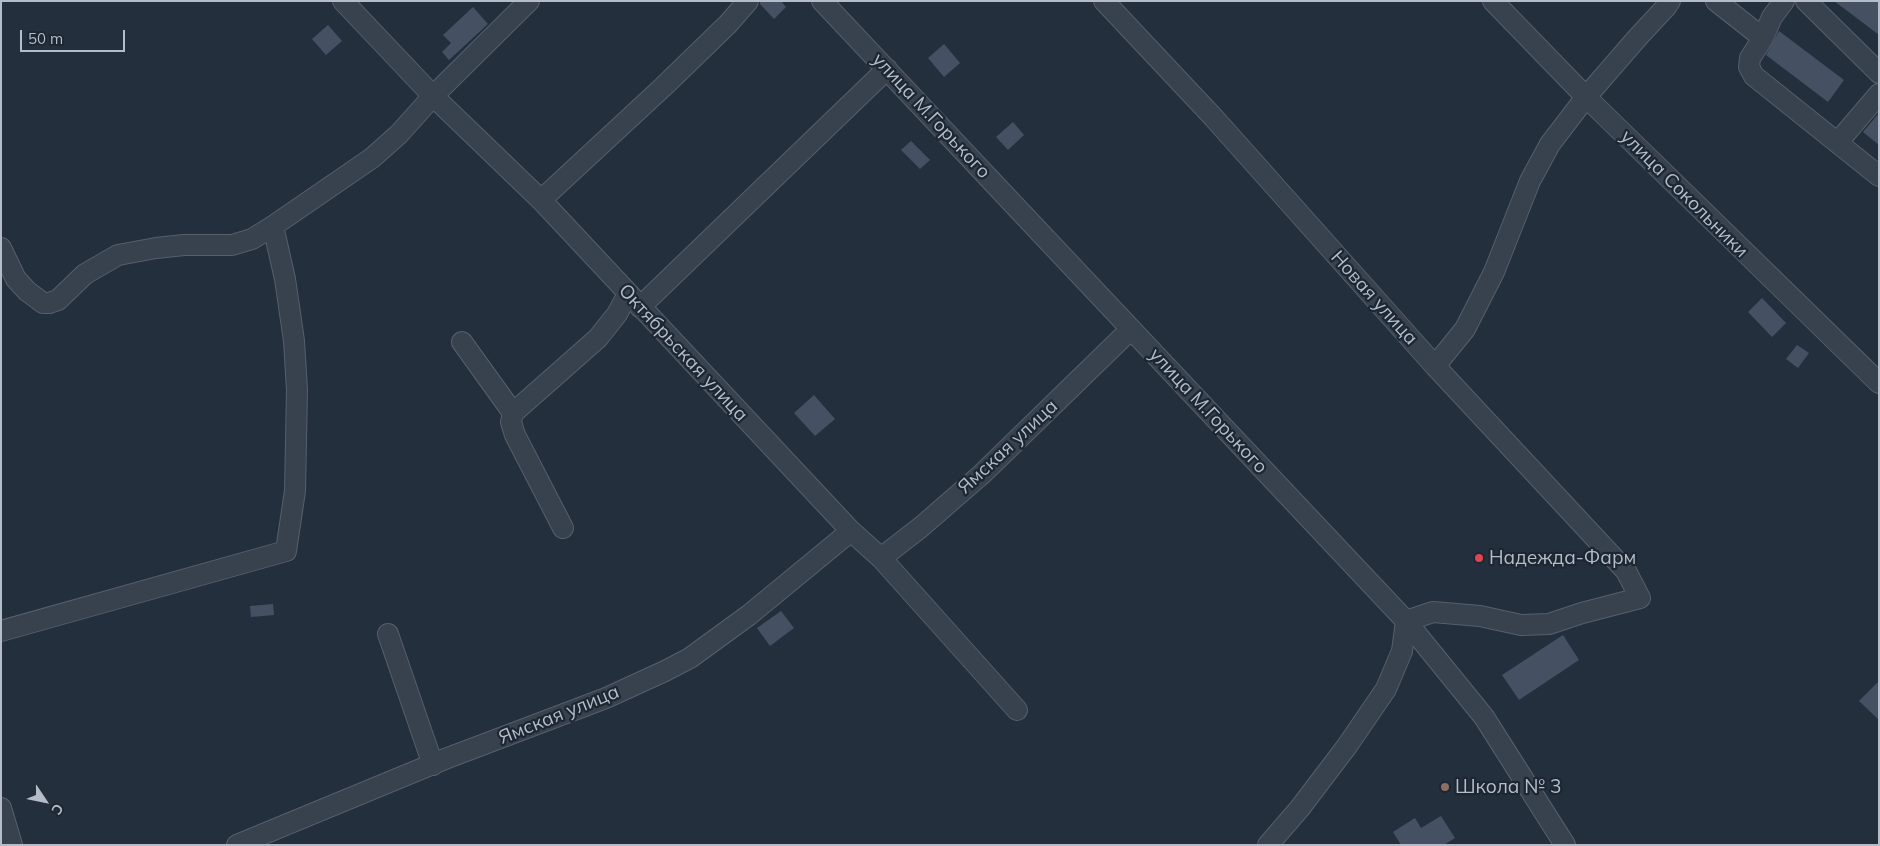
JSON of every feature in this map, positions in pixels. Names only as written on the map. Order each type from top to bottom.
[{"type":"street","name":"Октябрьская улица","points":[[343,1],[433,96],[541,200],[851,531],[881,558],[1017,710]]},
{"type":"street","points":[[1,248],[16,279],[26,291],[43,303],[49,303],[58,300],[85,274],[118,255],[184,245],[232,245],[252,239],[372,158],[399,134],[433,96],[529,1]]},
{"type":"street","points":[[541,200],[663,87],[748,1]]},
{"type":"street","name":"улица М.Горького","points":[[822,1],[1406,621],[1484,717],[1565,845]]},
{"type":"street","name":"Новая улица","points":[[1104,1],[1214,118],[1435,366],[1626,571],[1640,598],[1582,613],[1549,624],[1521,626],[1480,616],[1433,612],[1406,621]]},
{"type":"street","name":"улица Сокольники","points":[[1493,1],[1586,97],[1879,383]]},
{"type":"street","points":[[1435,366],[1465,329],[1494,272],[1530,181],[1550,144],[1586,97],[1670,1]]},
{"type":"street","points":[[1716,1],[1763,38]]},
{"type":"street","points":[[1784,1],[1772,17],[1763,38],[1750,58],[1749,67],[1754,76],[1879,176]]},
{"type":"street","points":[[1806,1],[1879,73]]},
{"type":"street","points":[[513,413],[598,338],[617,314],[634,301],[887,69]]},
{"type":"street","points":[[1838,142],[1879,94]]},
{"type":"street","points":[[1,630],[286,551],[294,491],[297,390],[294,341],[285,279],[273,226]]},
{"type":"street","name":"Ямская улица","points":[[881,558],[921,527],[982,474],[1131,329]]},
{"type":"street","points":[[462,342],[513,413],[512,422],[515,436],[563,528]]},
{"type":"street","name":"Ямская улица","points":[[237,845],[433,764],[606,698],[690,658],[749,615],[851,531]]},
{"type":"street","points":[[1268,845],[1306,801],[1386,689],[1402,651],[1406,621]]},
{"type":"street","points":[[388,634],[433,764]]},
{"type":"street","points":[[1,808],[12,845]]},
{"type":"building","points":[[760,1],[781,1],[786,7],[774,19],[760,4]]},
{"type":"building","points":[[1834,1],[1879,1],[1879,35],[1862,22]]},
{"type":"building","points":[[473,7],[488,24],[449,60],[442,52],[451,43],[443,35]]},
{"type":"building","points":[[328,25],[342,41],[326,55],[312,39]]},
{"type":"building","points":[[1779,31],[1844,80],[1828,102],[1766,55]]},
{"type":"building","points":[[944,44],[960,63],[944,77],[928,58]]},
{"type":"building","points":[[1879,113],[1879,145],[1863,132]]},
{"type":"building","points":[[1013,122],[1024,135],[1008,150],[996,137]]},
{"type":"building","points":[[911,141],[930,160],[920,169],[901,150]]},
{"type":"building","points":[[1762,298],[1786,323],[1772,337],[1748,312]]},
{"type":"building","points":[[1797,345],[1809,353],[1798,368],[1786,359]]},
{"type":"building","points":[[814,395],[835,419],[815,436],[794,413]]},
{"type":"building","points":[[273,604],[274,615],[251,617],[250,606]]},
{"type":"building","points":[[781,611],[794,628],[770,646],[757,628]]},
{"type":"building","points":[[1563,635],[1579,660],[1519,700],[1502,675]]},
{"type":"building","points":[[1879,681],[1879,720],[1859,701]]},
{"type":"building","points":[[1441,816],[1455,838],[1444,845],[1401,845],[1393,832],[1415,818],[1421,828]]},
{"type":"place","name":"Надежда-Фарм","points":[[1479,558]]},
{"type":"place","name":"Школа № 3","points":[[1445,787]]}]
